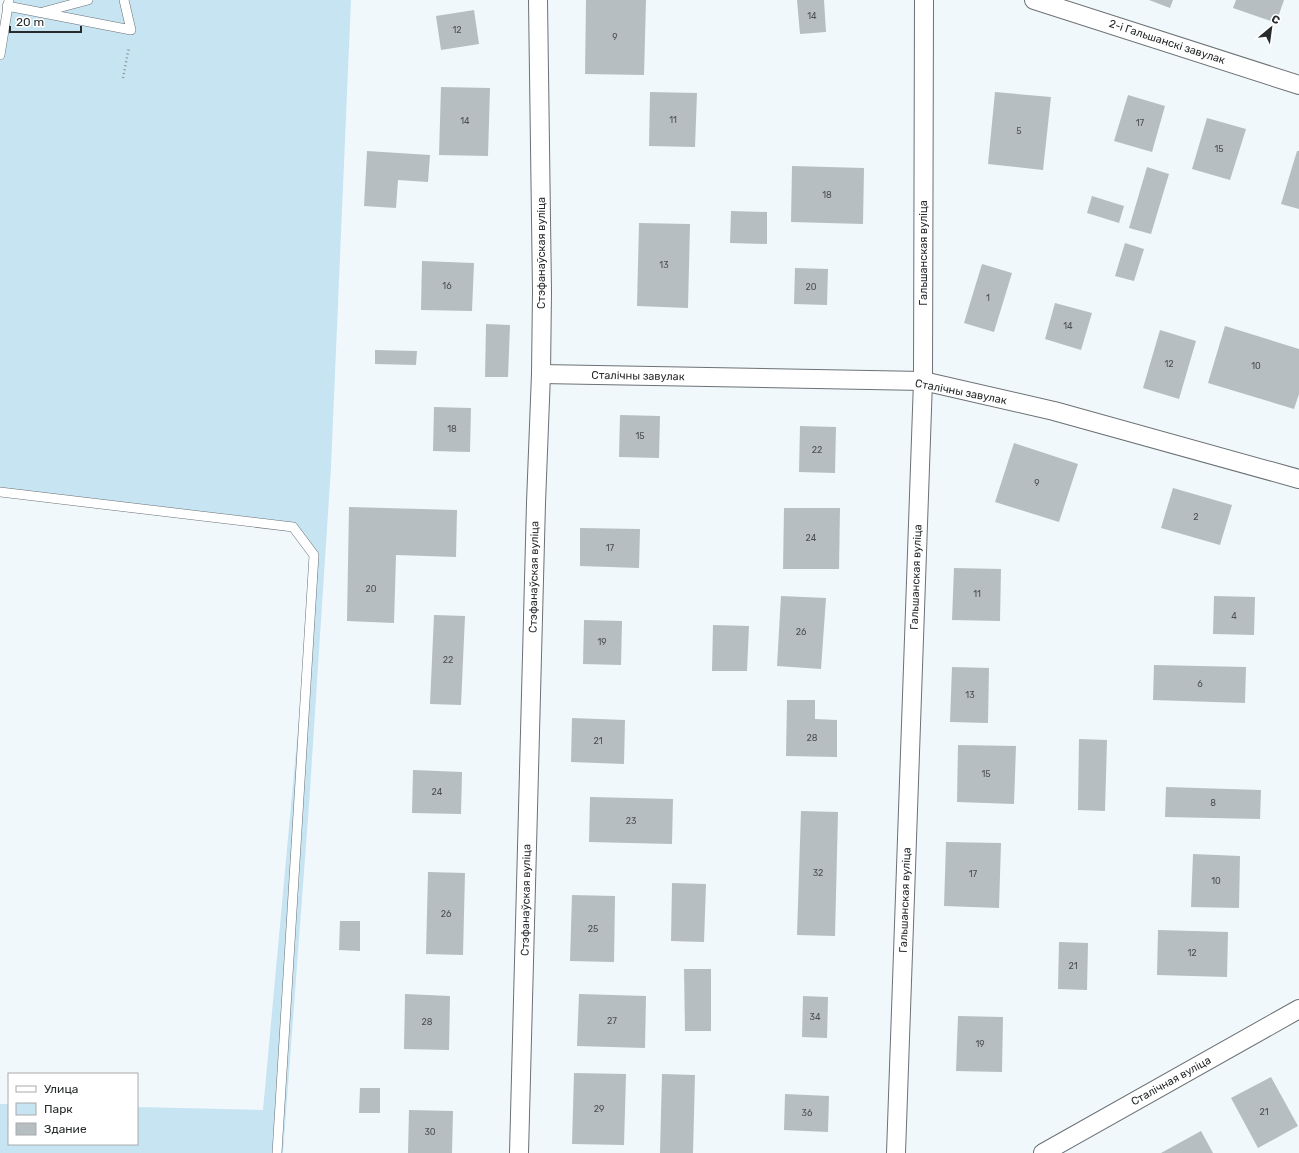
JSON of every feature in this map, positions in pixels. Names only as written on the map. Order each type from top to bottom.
[{"type":"street","name":"Стэфанаўская вуліца","points":[[519,1153],[536,503],[541,374],[542,284],[538,0]]},
{"type":"street","name":"Гальшанская вуліца","points":[[896,1153],[923,381],[924,0]]},
{"type":"street","name":"2-і Гальшанскі завулак","points":[[1034,0],[1299,85]]},
{"type":"street","name":"Сталічны завулак","points":[[541,374],[923,381],[1054,412],[1299,479]]},
{"type":"street","name":"Сталічная вуліца","points":[[1043,1153],[1299,1009]]},
{"type":"lane","points":[[40,13],[88,0]]},
{"type":"lane","points":[[0,55],[8,3],[40,13],[131,30],[124,0]]},
{"type":"lane","points":[[0,492],[293,527],[314,555],[277,1153]]},
{"type":"path","points":[[123,78],[131,30]]},
{"type":"green space","points":[[9,0],[351,0],[331,467],[309,805],[283,1153],[0,1153],[0,1104],[8,1104],[8,1145],[138,1145],[138,1107],[263,1110],[314,555],[293,527],[0,492],[0,55]]},
{"type":"building","points":[[586,0],[646,0],[644,75],[585,74]]},
{"type":"building","points":[[797,0],[824,0],[826,32],[800,34]]},
{"type":"building","points":[[1149,0],[1173,0],[1170,8]]},
{"type":"building","points":[[1236,0],[1284,0],[1276,23],[1233,8]]},
{"type":"building","points":[[474,10],[479,44],[441,50],[436,16]]},
{"type":"building","points":[[441,87],[490,88],[488,156],[439,155]]},
{"type":"building","points":[[650,92],[697,93],[695,147],[649,146]]},
{"type":"building","points":[[995,92],[1051,97],[1043,170],[988,164]]},
{"type":"building","points":[[1128,95],[1165,106],[1152,152],[1114,141]]},
{"type":"building","points":[[1207,118],[1246,129],[1230,180],[1192,169]]},
{"type":"building","points":[[367,151],[430,155],[428,182],[398,180],[396,208],[364,206]]},
{"type":"building","points":[[1297,151],[1299,151],[1299,209],[1281,204]]},
{"type":"building","points":[[792,166],[864,168],[863,224],[791,222]]},
{"type":"building","points":[[1147,167],[1169,174],[1151,234],[1129,228]]},
{"type":"building","points":[[1092,196],[1124,206],[1119,223],[1087,213]]},
{"type":"building","points":[[731,211],[767,212],[767,244],[730,243]]},
{"type":"building","points":[[639,223],[690,224],[688,308],[637,306]]},
{"type":"building","points":[[1125,243],[1144,249],[1134,281],[1115,276]]},
{"type":"building","points":[[422,261],[474,263],[472,311],[421,310]]},
{"type":"building","points":[[982,264],[1012,273],[994,332],[964,323]]},
{"type":"building","points":[[795,268],[828,269],[827,305],[794,304]]},
{"type":"building","points":[[1055,303],[1092,313],[1081,350],[1045,339]]},
{"type":"building","points":[[486,324],[510,325],[508,377],[485,377]]},
{"type":"building","points":[[1225,326],[1299,349],[1299,394],[1294,409],[1208,383]]},
{"type":"building","points":[[1160,330],[1196,341],[1179,399],[1143,388]]},
{"type":"building","points":[[375,350],[417,351],[416,365],[375,364]]},
{"type":"building","points":[[434,407],[471,408],[470,452],[433,451]]},
{"type":"building","points":[[620,415],[660,416],[659,458],[619,457]]},
{"type":"building","points":[[800,426],[836,427],[835,473],[799,472]]},
{"type":"building","points":[[1014,443],[1078,464],[1059,522],[995,502]]},
{"type":"building","points":[[1173,488],[1232,505],[1220,545],[1161,528]]},
{"type":"building","points":[[349,507],[457,510],[456,557],[396,555],[394,623],[347,621]]},
{"type":"building","points":[[784,508],[840,508],[839,569],[783,569]]},
{"type":"building","points":[[580,528],[640,529],[639,568],[580,566]]},
{"type":"building","points":[[954,568],[1001,569],[1000,621],[952,620]]},
{"type":"building","points":[[781,596],[826,598],[821,669],[777,666]]},
{"type":"building","points":[[1214,596],[1255,597],[1254,635],[1213,634]]},
{"type":"building","points":[[434,615],[465,616],[461,705],[430,704]]},
{"type":"building","points":[[584,620],[622,621],[621,665],[583,664]]},
{"type":"building","points":[[713,625],[749,626],[747,671],[712,671]]},
{"type":"building","points":[[1154,665],[1246,667],[1245,703],[1153,700]]},
{"type":"building","points":[[952,667],[989,668],[988,723],[950,722]]},
{"type":"building","points":[[787,700],[815,700],[815,719],[837,720],[837,757],[786,756]]},
{"type":"building","points":[[572,718],[625,720],[624,764],[571,762]]},
{"type":"building","points":[[1079,739],[1107,740],[1105,811],[1078,810]]},
{"type":"building","points":[[958,745],[1016,746],[1014,804],[957,802]]},
{"type":"building","points":[[413,770],[462,772],[461,814],[412,813]]},
{"type":"building","points":[[1166,787],[1261,790],[1260,819],[1165,817]]},
{"type":"building","points":[[590,797],[673,799],[672,844],[589,842]]},
{"type":"building","points":[[801,811],[838,812],[835,936],[797,935]]},
{"type":"building","points":[[946,842],[1001,843],[999,908],[944,906]]},
{"type":"building","points":[[1193,854],[1240,856],[1239,908],[1191,907]]},
{"type":"building","points":[[428,872],[465,873],[463,955],[426,954]]},
{"type":"building","points":[[672,883],[706,884],[704,942],[671,941]]},
{"type":"building","points":[[572,895],[615,896],[614,962],[570,961]]},
{"type":"building","points":[[340,921],[360,921],[360,951],[339,950]]},
{"type":"building","points":[[1158,930],[1228,932],[1227,977],[1157,975]]},
{"type":"building","points":[[1059,942],[1088,943],[1087,990],[1058,989]]},
{"type":"building","points":[[684,969],[711,969],[711,1031],[685,1031]]},
{"type":"building","points":[[405,994],[450,996],[449,1050],[404,1049]]},
{"type":"building","points":[[579,994],[646,996],[645,1048],[577,1046]]},
{"type":"building","points":[[803,996],[828,997],[827,1038],[802,1037]]},
{"type":"building","points":[[958,1016],[1003,1017],[1002,1072],[956,1071]]},
{"type":"building","points":[[574,1073],[626,1074],[624,1145],[572,1144]]},
{"type":"building","points":[[662,1074],[695,1075],[693,1153],[660,1153]]},
{"type":"building","points":[[1271,1077],[1298,1126],[1258,1148],[1231,1098]]},
{"type":"building","points":[[360,1088],[380,1088],[380,1113],[359,1113]]},
{"type":"building","points":[[785,1094],[829,1096],[828,1132],[784,1130]]},
{"type":"building","points":[[409,1110],[453,1111],[452,1153],[408,1153]]},
{"type":"building","points":[[1201,1131],[1213,1153],[1161,1153]]}]
